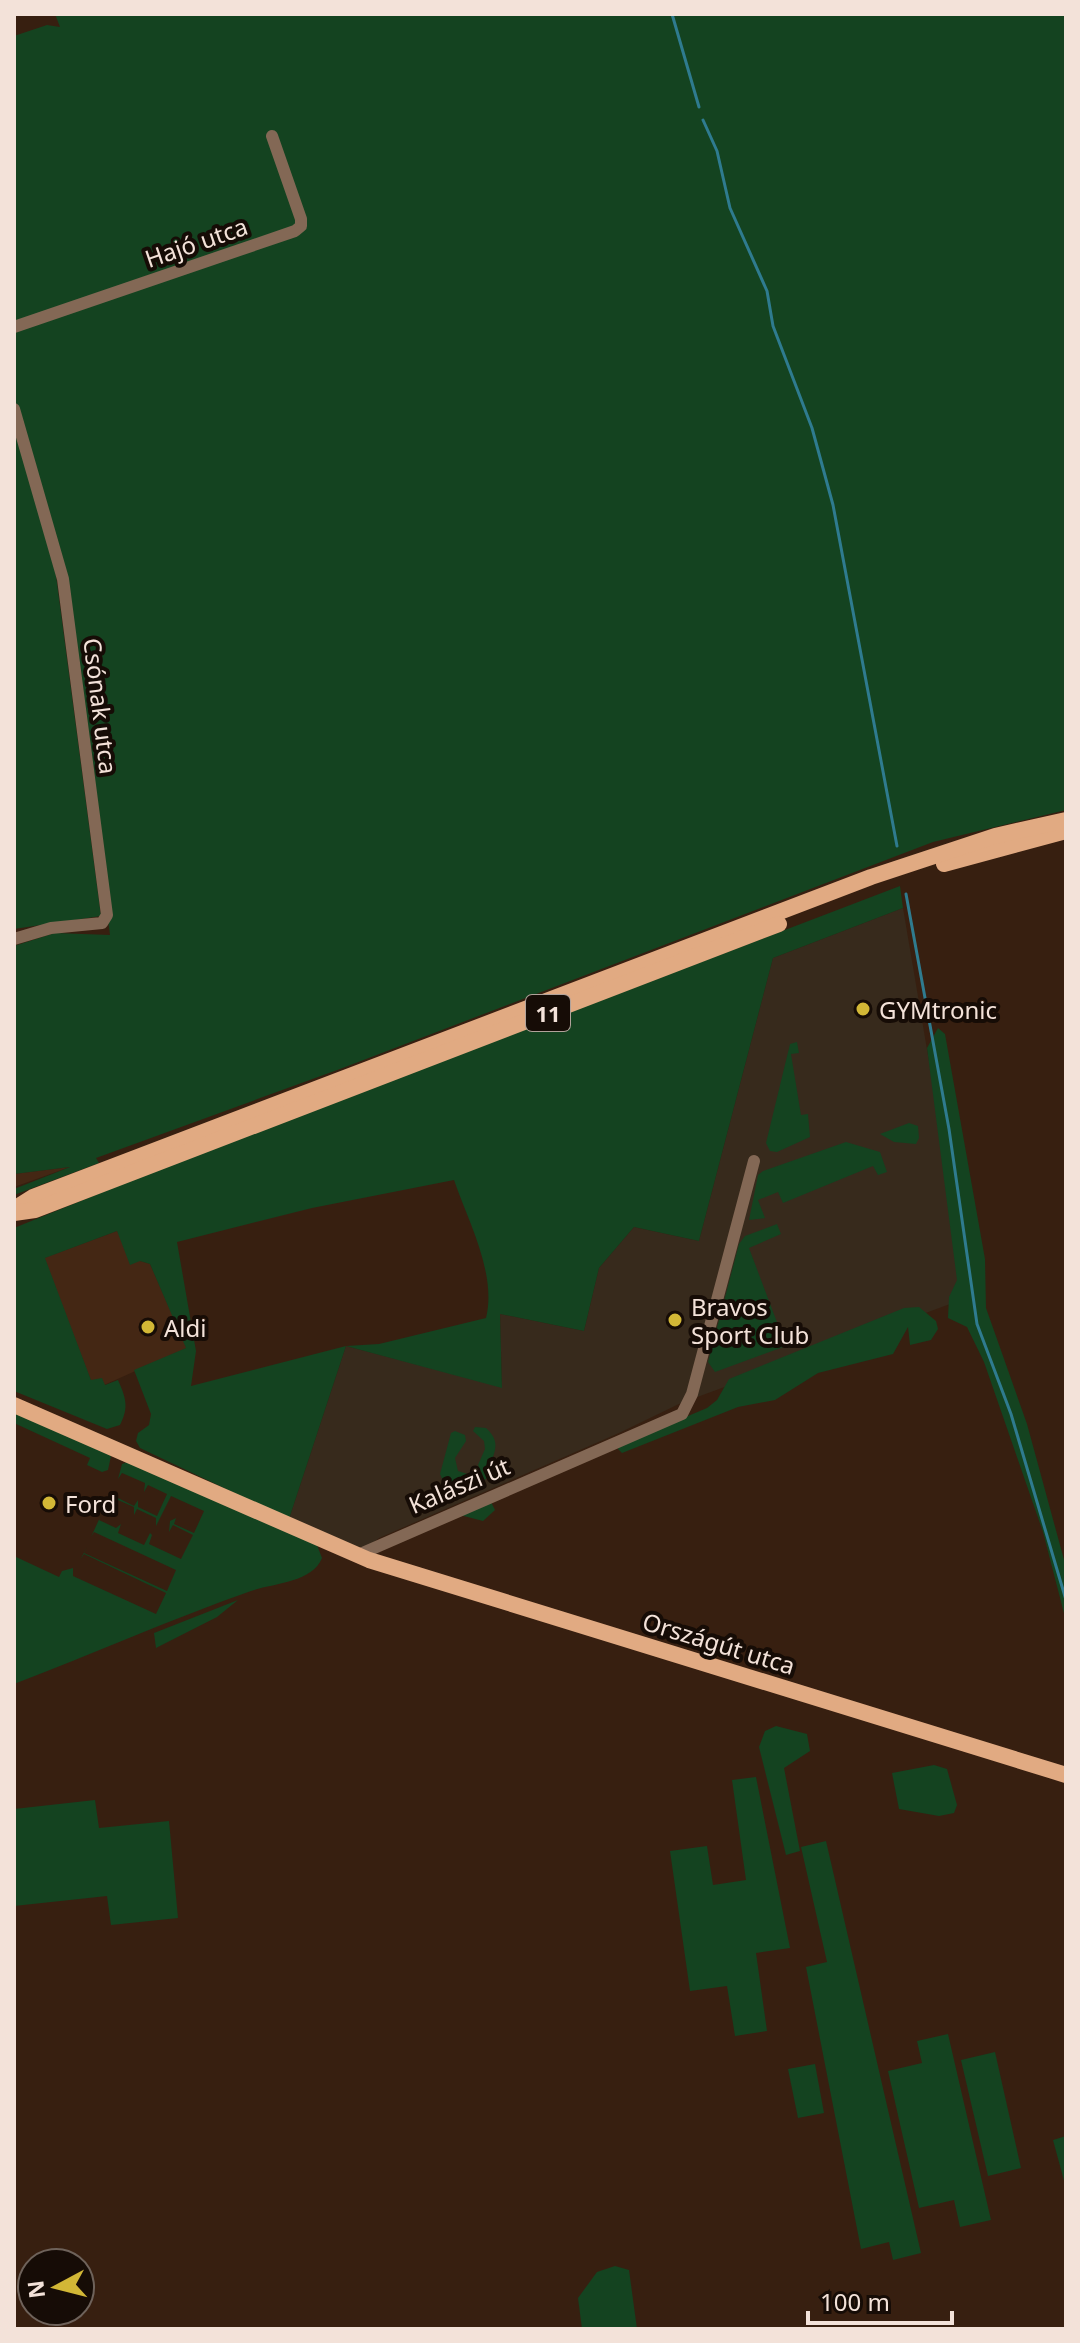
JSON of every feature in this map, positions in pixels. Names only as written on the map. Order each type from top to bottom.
[{"type":"main road","name":"11","points":[[14,1211],[33,1197],[871,877],[995,836],[1066,820]]},
{"type":"main road","name":"11","points":[[14,1211],[35,1210],[910,874],[1066,831]]},
{"type":"main road","points":[[14,1405],[358,1555]]},
{"type":"main road","name":"Országút utca","points":[[358,1555],[1066,1775]]},
{"type":"street","name":"Hajó utca","points":[[14,327],[295,231],[301,226],[301,219],[272,136]]},
{"type":"street","name":"Csónak utca","points":[[14,409],[63,579],[107,915],[102,923],[51,928],[14,939]]},
{"type":"street","name":"Kalászi út","points":[[358,1555],[682,1414],[692,1394],[754,1161]]},
{"type":"shaded area","points":[[903,908],[969,1297],[681,1403],[379,1538],[366,1548],[345,1544],[289,1519],[346,1346],[502,1387],[500,1314],[584,1331],[599,1268],[634,1227],[699,1241],[773,958]]},
{"type":"shaded area","points":[[70,1167],[14,1187],[14,1174]]},
{"type":"shaded area","points":[[117,1231],[140,1261],[150,1264],[187,1348],[104,1385],[98,1380],[91,1381],[44,1258]]},
{"type":"green space","points":[[55,14],[1066,14],[1066,810],[933,842],[340,1069],[96,1158],[99,1163],[14,1195],[14,1189],[70,1167],[14,1174],[14,946],[55,933],[110,935],[64,574],[14,399],[14,36],[47,25],[60,27]]},
{"type":"green space","points":[[14,419],[55,568],[101,916],[14,929]]},
{"type":"green space","points":[[900,886],[903,908],[773,958],[699,1241],[634,1227],[599,1268],[584,1331],[500,1314],[502,1388],[346,1346],[289,1519],[140,1448],[136,1441],[138,1433],[149,1425],[151,1414],[134,1370],[186,1348],[150,1264],[140,1261],[130,1265],[117,1231],[45,1258],[91,1380],[102,1378],[105,1385],[118,1380],[125,1402],[120,1425],[107,1429],[14,1391],[14,1228],[172,1164]],"holes":[[[454,1180],[484,1266],[488,1284],[486,1318],[379,1344],[346,1346],[191,1386],[196,1351],[177,1242],[312,1208]]]},
{"type":"green space","points":[[938,1028],[945,1034],[985,1259],[986,1308],[1027,1424],[1066,1567],[1066,1621],[1043,1532],[984,1362],[967,1327],[948,1318],[949,1297],[957,1280],[927,1048]]},
{"type":"green space","points":[[797,1042],[799,1053],[791,1054],[801,1115],[808,1114],[810,1137],[777,1152],[770,1151],[766,1143],[790,1044]]},
{"type":"green space","points":[[909,1123],[918,1126],[916,1144],[894,1142],[880,1134]]},
{"type":"green space","points":[[846,1142],[880,1152],[887,1172],[878,1175],[873,1166],[783,1203],[778,1192],[758,1200],[765,1218],[749,1220],[758,1175]]},
{"type":"green space","points":[[777,1224],[781,1234],[749,1248],[786,1346],[715,1372],[708,1362],[739,1244],[745,1236]]},
{"type":"green space","points":[[919,1307],[936,1321],[938,1329],[931,1340],[910,1345],[908,1327],[893,1354],[818,1373],[775,1400],[738,1407],[622,1453],[618,1449],[619,1445],[707,1408],[717,1400],[729,1379],[904,1308]]},
{"type":"green space","points":[[14,1411],[111,1456],[108,1470],[102,1472],[87,1465],[90,1458],[14,1423]]},
{"type":"green space","points":[[475,1427],[486,1428],[495,1440],[489,1477],[484,1480],[478,1465],[485,1449],[484,1441],[473,1431]]},
{"type":"green space","points":[[455,1431],[465,1435],[466,1441],[455,1458],[458,1471],[474,1476],[475,1483],[459,1494],[448,1492],[440,1474],[451,1433]]},
{"type":"green space","points":[[130,1461],[317,1545],[322,1558],[310,1573],[301,1577],[221,1602],[14,1684],[14,1556],[59,1577],[62,1571],[73,1568],[73,1576],[156,1614],[166,1593],[84,1554],[80,1560],[87,1547],[84,1553],[167,1591],[176,1570],[94,1532],[91,1537],[102,1513],[99,1520],[116,1528],[121,1524],[118,1533],[144,1545],[150,1533],[149,1544],[181,1559],[193,1535],[173,1525],[169,1532],[170,1521],[176,1518],[174,1524],[194,1533],[204,1511],[171,1496],[156,1526],[156,1518],[137,1509],[134,1515],[134,1507],[111,1497],[106,1502],[110,1494],[134,1506],[138,1500],[138,1507],[157,1516],[167,1494],[148,1485],[144,1492],[145,1483],[122,1473],[118,1479],[122,1464]]},
{"type":"green space","points":[[491,1502],[495,1510],[483,1521],[460,1515]]},
{"type":"green space","points":[[238,1600],[217,1617],[156,1648],[154,1633]]},
{"type":"green space","points":[[776,1726],[807,1734],[810,1751],[784,1768],[800,1851],[786,1855],[759,1747],[765,1731]]},
{"type":"green space","points":[[934,1765],[947,1769],[957,1805],[954,1813],[939,1816],[899,1809],[892,1773]]},
{"type":"green space","points":[[756,1777],[790,1948],[756,1953],[767,2031],[735,2036],[727,1986],[690,1991],[670,1851],[707,1846],[713,1885],[746,1880],[732,1780]]},
{"type":"green space","points":[[95,1800],[99,1828],[169,1821],[178,1918],[111,1925],[107,1896],[14,1906],[14,1809]]},
{"type":"green space","points":[[826,1841],[921,2253],[893,2260],[889,2242],[861,2249],[806,1967],[827,1962],[801,1847]]},
{"type":"green space","points":[[948,2034],[991,2220],[960,2227],[954,2200],[919,2208],[888,2071],[922,2063],[917,2041]]},
{"type":"green space","points":[[995,2052],[1021,2168],[988,2176],[961,2060]]},
{"type":"green space","points":[[815,2064],[824,2113],[798,2118],[788,2069]]},
{"type":"green space","points":[[1066,2136],[1066,2188],[1053,2140]]},
{"type":"green space","points":[[615,2266],[629,2270],[637,2329],[582,2329],[578,2298],[597,2272]]},
{"type":"waterway","points":[[672,14],[699,107]]},
{"type":"waterway","points":[[703,120],[717,151],[730,208],[767,291],[773,326],[812,428],[833,505],[897,846]]},
{"type":"waterway","points":[[906,894],[949,1129],[977,1324],[1011,1414],[1066,1600]]},
{"type":"place","name":"GYMtronic","points":[[863,1009]]},
{"type":"place","name":"Bravos Sport Club","points":[[675,1320]]},
{"type":"place","name":"Aldi","points":[[148,1327]]},
{"type":"place","name":"Ford","points":[[49,1503]]}]
